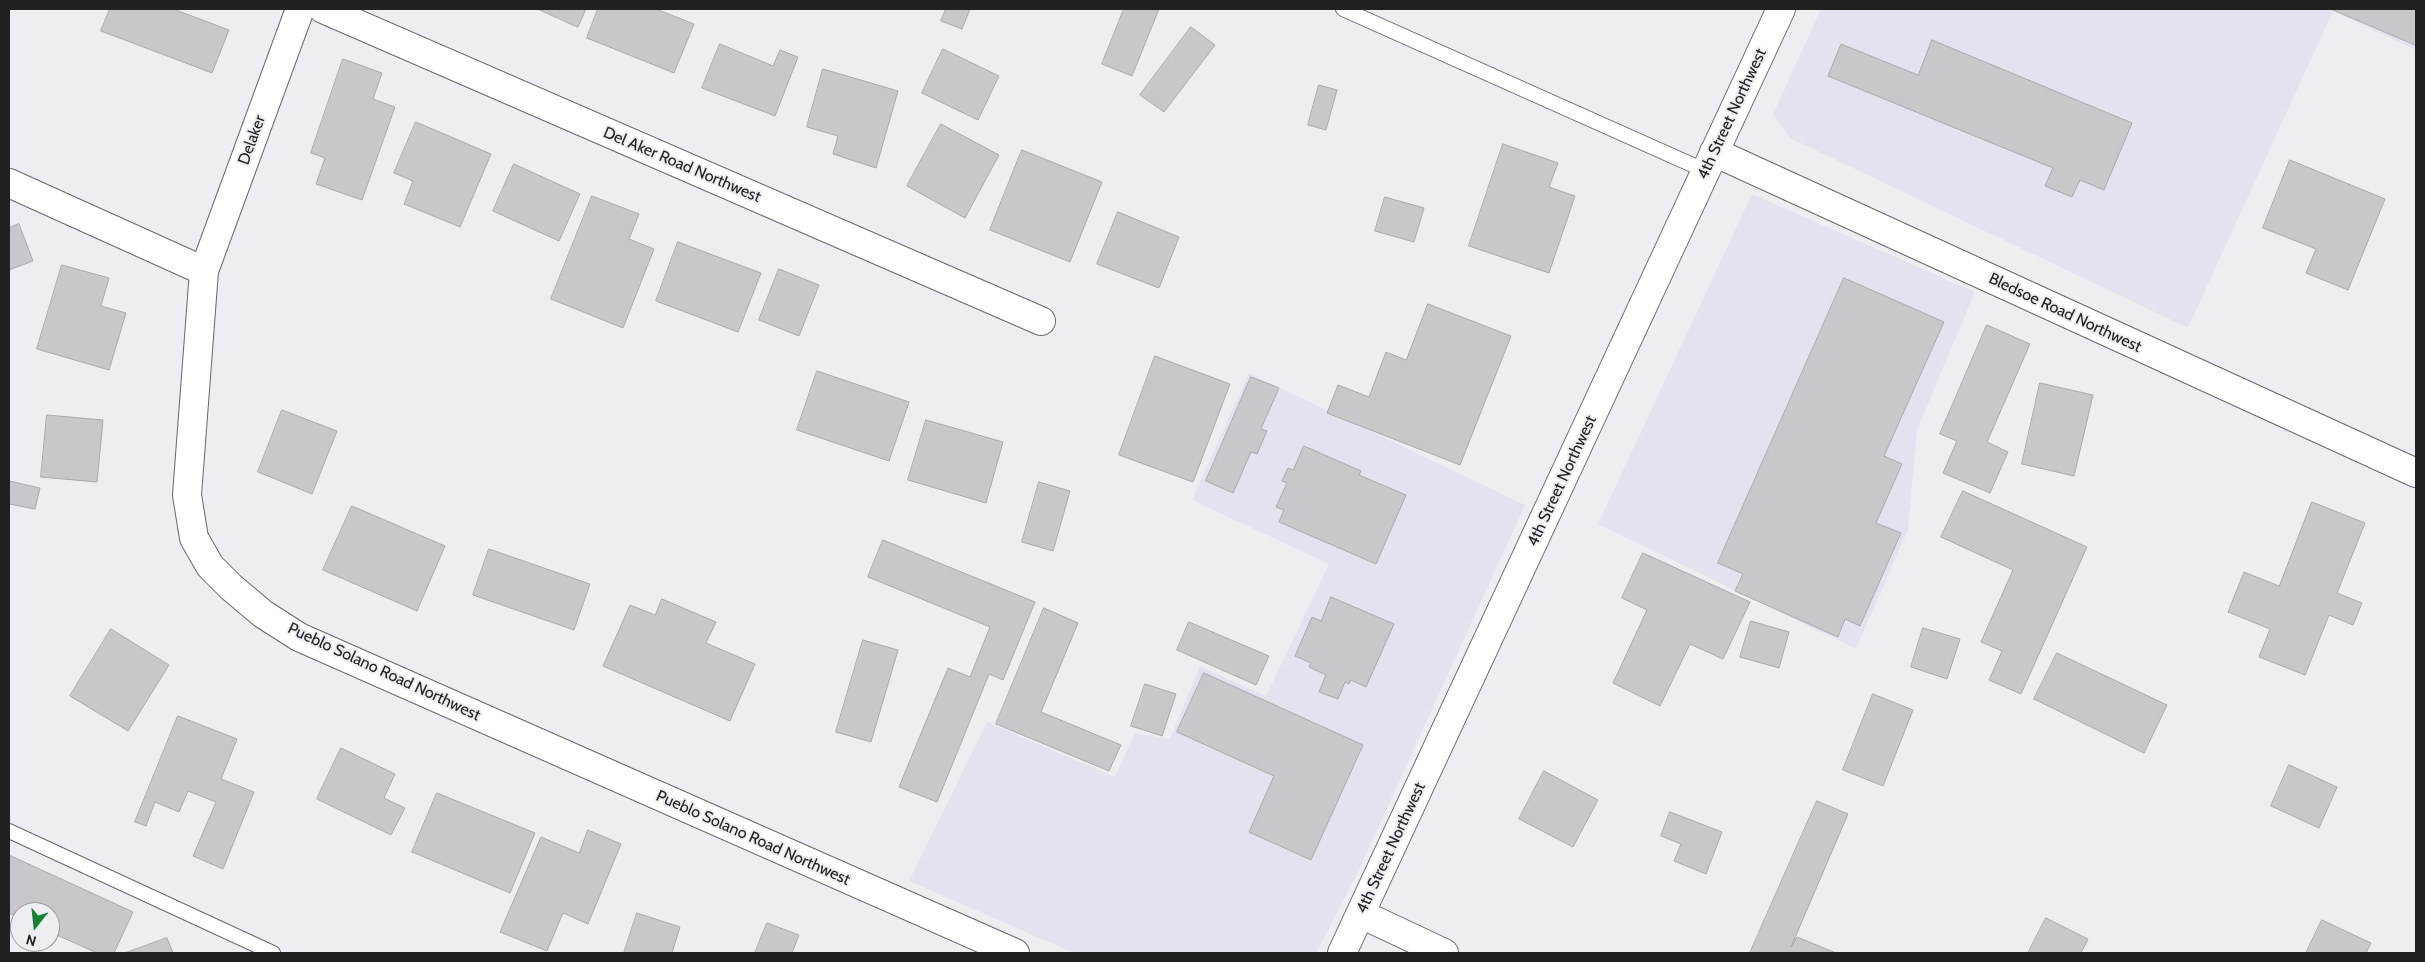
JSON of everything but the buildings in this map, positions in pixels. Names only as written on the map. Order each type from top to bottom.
[{"type":"street","name":"Delaker","points":[[204,271],[300,9]]},
{"type":"street","name":"Del Aker Road Northwest","points":[[323,9],[1041,321]]},
{"type":"street","name":"4th Street Northwest","points":[[1342,953],[1781,9]]},
{"type":"street","name":"Bledsoe Road Northwest","points":[[1710,161],[2416,473]]},
{"type":"street","points":[[9,183],[204,271]]},
{"type":"street","name":"Pueblo Solano Road Northwest","points":[[204,271],[186,495],[194,538],[210,566],[237,593],[263,614],[299,637],[1015,953]]},
{"type":"street","points":[[1361,914],[1444,953]]},
{"type":"lane","points":[[1343,9],[1710,161]]},
{"type":"lane","points":[[9,832],[273,953]]},
{"type":"shaded area","points":[[1821,9],[2416,9],[2416,50],[2333,11],[2188,328],[1790,138],[1773,114]]},
{"type":"shaded area","points":[[1752,194],[1975,292],[1917,430],[1908,530],[1856,649],[1598,524]]},
{"type":"shaded area","points":[[1249,373],[1525,505],[1358,872],[1316,953],[1074,953],[909,881],[987,722],[1115,777],[1135,733],[1170,739],[1200,666],[1266,696],[1329,564],[1192,500]]}]
